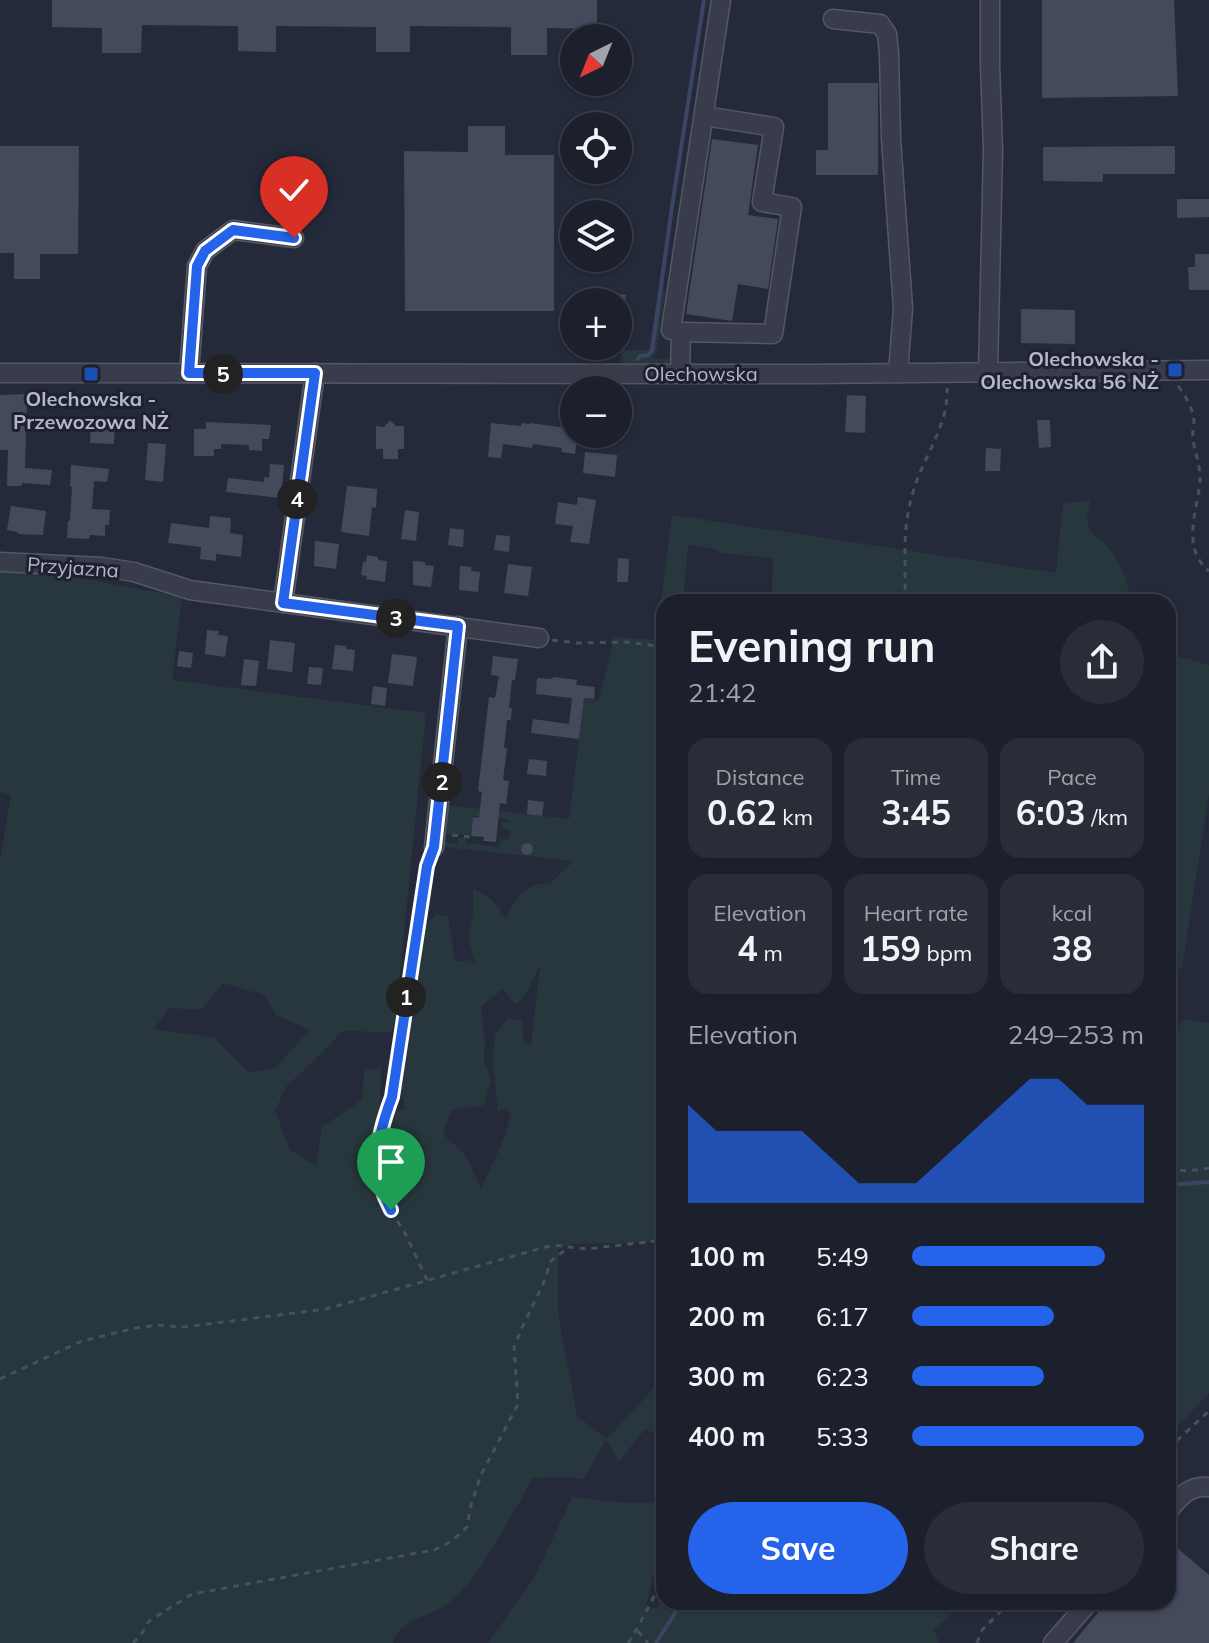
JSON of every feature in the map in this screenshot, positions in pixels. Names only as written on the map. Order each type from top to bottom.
[{"type":"street","points":[[704,116],[774,127],[762,202],[792,207],[773,334],[671,330],[721,0]]},
{"type":"street","points":[[988,372],[993,150],[990,0]]},
{"type":"street","points":[[833,19],[880,24],[887,34],[903,308],[898,373]]},
{"type":"street","points":[[189,373],[197,266],[205,251],[233,230],[294,238]]},
{"type":"street","points":[[680,373],[681,332]]},
{"type":"street","name":"Olechowska","points":[[0,373],[1209,370]]},
{"type":"street","points":[[283,603],[315,373]]},
{"type":"street","name":"Przyjazna","points":[[0,562],[102,567],[134,572],[190,590],[539,638]]},
{"type":"street","points":[[434,847],[458,626]]},
{"type":"street","points":[[1176,1502],[1185,1491],[1199,1486],[1209,1487]]},
{"type":"street","points":[[1053,1643],[1082,1610]]},
{"type":"path","points":[[1167,370],[1188,399],[1194,420],[1193,438],[1200,481],[1192,533],[1198,556],[1209,571]]},
{"type":"path","points":[[905,594],[904,534],[907,513],[914,487],[947,405],[945,372]]},
{"type":"path","points":[[539,638],[656,646]]},
{"type":"path","points":[[427,1280],[406,1235],[384,1199],[377,1174],[377,1149],[392,1097],[427,866],[434,847]]},
{"type":"path","points":[[1176,1171],[1209,1168]]},
{"type":"path","points":[[0,1379],[82,1341],[136,1328],[158,1325],[183,1327],[326,1309],[553,1245],[587,1249],[656,1241]]},
{"type":"path","points":[[133,1643],[149,1621],[192,1594],[434,1550],[452,1541],[467,1527],[481,1475],[518,1404],[514,1348],[520,1332],[551,1261],[569,1247]]},
{"type":"path","points":[[1176,1442],[1209,1411]]},
{"type":"path","points":[[628,1643],[656,1591]]},
{"type":"path","points":[[977,1643],[982,1630],[1002,1610]]},
{"type":"path","points":[[637,1630],[648,1643]]},
{"type":"shaded area","points":[[658,291],[665,292],[654,358],[673,359],[664,366],[628,367],[622,361],[632,360],[632,350],[649,350]]},
{"type":"shaded area","points":[[1090,500],[1089,528],[1114,555],[1130,594],[772,592],[773,558],[722,553],[712,548],[688,545],[684,594],[662,594],[672,515],[1056,573],[1063,504]]},
{"type":"shaded area","points":[[0,567],[43,571],[182,597],[172,680],[426,713],[398,993],[400,1013],[391,1032],[342,1031],[286,1087],[275,1111],[290,1150],[316,1166],[322,1127],[362,1100],[364,1071],[381,1067],[380,1107],[392,1112],[405,1110],[400,1085],[402,1060],[426,923],[436,914],[448,917],[455,961],[469,960],[476,966],[468,936],[473,914],[473,888],[492,900],[506,918],[522,893],[534,886],[549,884],[574,861],[444,847],[445,842],[457,844],[458,837],[466,838],[466,843],[499,847],[500,839],[509,839],[510,830],[501,828],[501,821],[508,823],[508,820],[473,816],[470,835],[446,834],[448,816],[444,812],[445,805],[569,819],[584,699],[599,700],[614,637],[656,640],[656,1242],[571,1244],[558,1250],[558,1313],[577,1416],[607,1439],[656,1386],[656,1434],[645,1429],[619,1461],[606,1440],[584,1479],[532,1478],[470,1581],[447,1604],[401,1629],[393,1643],[0,1643],[0,862],[11,795],[0,792]],"holes":[[[540,966],[531,1046],[524,1040],[522,1021],[508,1018],[495,1036],[493,1062],[498,1112],[506,1107],[511,1115],[504,1139],[481,1188],[466,1156],[443,1134],[451,1110],[484,1105],[491,1080],[484,1061],[481,1006],[503,989],[515,1004],[526,992]],[[223,983],[264,995],[276,1015],[310,1030],[275,1068],[250,1073],[214,1038],[154,1029],[169,1008],[201,1010]]]},
{"type":"shaded area","points":[[1176,658],[1209,665],[1209,793],[1182,968],[1176,969]]},
{"type":"shaded area","points":[[1185,1019],[1209,1023],[1209,1393],[1176,1428],[1176,1030]]},
{"type":"shaded area","points":[[573,1497],[656,1503],[656,1564],[645,1609],[955,1610],[934,1630],[939,1643],[488,1643],[532,1581]]},
{"type":"building","points":[[52,0],[597,0],[597,24],[560,24],[560,28],[547,28],[547,55],[511,55],[511,27],[410,26],[410,52],[376,52],[376,27],[276,26],[276,52],[238,51],[238,26],[142,25],[141,53],[102,53],[102,28],[52,27]]},
{"type":"building","points":[[1042,0],[1174,0],[1178,96],[1042,98]]},
{"type":"building","points":[[828,83],[878,83],[878,175],[816,175],[816,150],[828,150]]},
{"type":"building","points":[[468,126],[505,126],[505,155],[554,155],[554,311],[405,311],[404,151],[468,152]]},
{"type":"building","points":[[712,139],[758,145],[748,215],[778,219],[768,289],[738,284],[732,321],[686,314]]},
{"type":"building","points":[[0,146],[79,146],[78,254],[40,254],[40,279],[14,279],[14,253],[0,253]]},
{"type":"building","points":[[1175,146],[1175,174],[1103,174],[1103,182],[1043,181],[1043,147]]},
{"type":"building","points":[[1177,199],[1209,199],[1209,217],[1177,218]]},
{"type":"building","points":[[1195,254],[1209,254],[1209,290],[1189,290],[1188,267],[1195,267]]},
{"type":"building","points":[[1021,309],[1075,310],[1075,344],[1021,343]]},
{"type":"building","points":[[27,394],[25,468],[52,470],[50,485],[22,483],[22,486],[7,486],[8,450],[0,450],[0,395]]},
{"type":"building","points":[[847,395],[866,396],[865,433],[845,432]]},
{"type":"building","points":[[390,420],[396,426],[404,426],[404,449],[398,449],[398,459],[383,459],[383,449],[376,449],[376,426],[384,427]]},
{"type":"building","points":[[1037,420],[1050,420],[1051,447],[1039,448]]},
{"type":"building","points":[[91,422],[115,423],[114,444],[90,443]]},
{"type":"building","points":[[206,422],[271,425],[269,439],[262,439],[262,451],[249,450],[249,445],[221,444],[221,449],[214,449],[214,456],[194,456],[194,429],[206,429]]},
{"type":"building","points":[[491,423],[560,427],[560,448],[503,444],[501,458],[488,457]]},
{"type":"building","points":[[148,443],[166,444],[163,482],[145,480]]},
{"type":"building","points":[[562,448],[576,448],[575,454],[561,452]]},
{"type":"building","points":[[986,448],[1001,449],[1000,471],[985,471]]},
{"type":"building","points":[[585,452],[617,455],[615,477],[583,473]]},
{"type":"building","points":[[270,464],[284,465],[281,498],[226,492],[228,478],[264,482],[264,477],[269,478]]},
{"type":"building","points":[[71,465],[109,469],[107,482],[94,481],[92,509],[110,510],[105,536],[67,538]]},
{"type":"building","points":[[347,486],[377,489],[369,536],[341,532]]},
{"type":"building","points":[[578,497],[596,500],[589,544],[570,542],[573,526],[555,524],[558,502],[577,505]]},
{"type":"building","points":[[11,506],[46,511],[43,535],[18,534],[7,530]]},
{"type":"building","points":[[405,510],[419,512],[416,541],[401,539]]},
{"type":"building","points":[[210,516],[231,518],[230,533],[243,535],[241,557],[216,554],[216,561],[200,559],[201,547],[168,543],[171,523],[209,528]]},
{"type":"building","points":[[450,528],[464,530],[463,547],[448,545]]},
{"type":"building","points":[[496,535],[510,536],[509,552],[494,550]]},
{"type":"building","points":[[315,541],[339,544],[336,569],[314,566]]},
{"type":"building","points":[[367,555],[387,561],[385,582],[366,579],[367,576],[361,575]]},
{"type":"building","points":[[618,558],[629,559],[628,582],[617,582]]},
{"type":"building","points":[[413,561],[434,566],[431,587],[413,585]]},
{"type":"building","points":[[508,564],[532,567],[528,596],[504,593]]},
{"type":"building","points":[[460,566],[480,572],[478,592],[459,590]]},
{"type":"building","points":[[207,630],[228,636],[225,657],[205,654]]},
{"type":"building","points":[[270,640],[295,643],[292,672],[267,669]]},
{"type":"building","points":[[335,645],[355,650],[353,671],[332,669]]},
{"type":"building","points":[[179,651],[193,653],[191,668],[177,666]]},
{"type":"building","points":[[392,654],[417,657],[413,686],[388,683]]},
{"type":"building","points":[[493,656],[518,659],[515,680],[512,680],[511,720],[507,720],[504,748],[507,748],[503,780],[509,781],[506,804],[500,803],[496,842],[471,836],[473,817],[479,818],[482,792],[478,791],[489,697],[495,698],[499,676],[491,675]]},
{"type":"building","points":[[244,659],[259,661],[256,686],[241,685]]},
{"type":"building","points":[[309,667],[323,668],[321,685],[307,684]]},
{"type":"building","points":[[537,678],[577,680],[576,685],[595,687],[594,699],[584,698],[579,739],[531,733],[533,719],[569,724],[572,698],[536,694]]},
{"type":"building","points":[[373,686],[387,688],[385,706],[371,704]]},
{"type":"building","points":[[529,759],[547,761],[546,776],[527,774]]},
{"type":"building","points":[[528,800],[544,802],[542,816],[527,814]]},
{"type":"building","points":[[522,844],[532,844],[532,854],[522,854]]},
{"type":"building","points":[[1176,1547],[1209,1575],[1209,1643],[1073,1643],[1100,1610],[1176,1610]]},
{"type":"waterway","points":[[638,359],[652,351],[704,0]]},
{"type":"waterway","points":[[1176,1184],[1209,1182]]},
{"type":"waterway","points":[[656,1643],[677,1610]]},
{"type":"place","name":"Olechowska - Olechowska 56 NŻ","points":[[1175,370]]},
{"type":"place","name":"Olechowska - Przewozowa NŻ","points":[[91,374]]},
{"type":"route","points":[[294,238],[233,230],[205,251],[197,266],[189,373],[315,373],[283,603],[458,626],[434,847],[427,866],[392,1097],[377,1149],[377,1174],[384,1199],[391,1210]]}]
